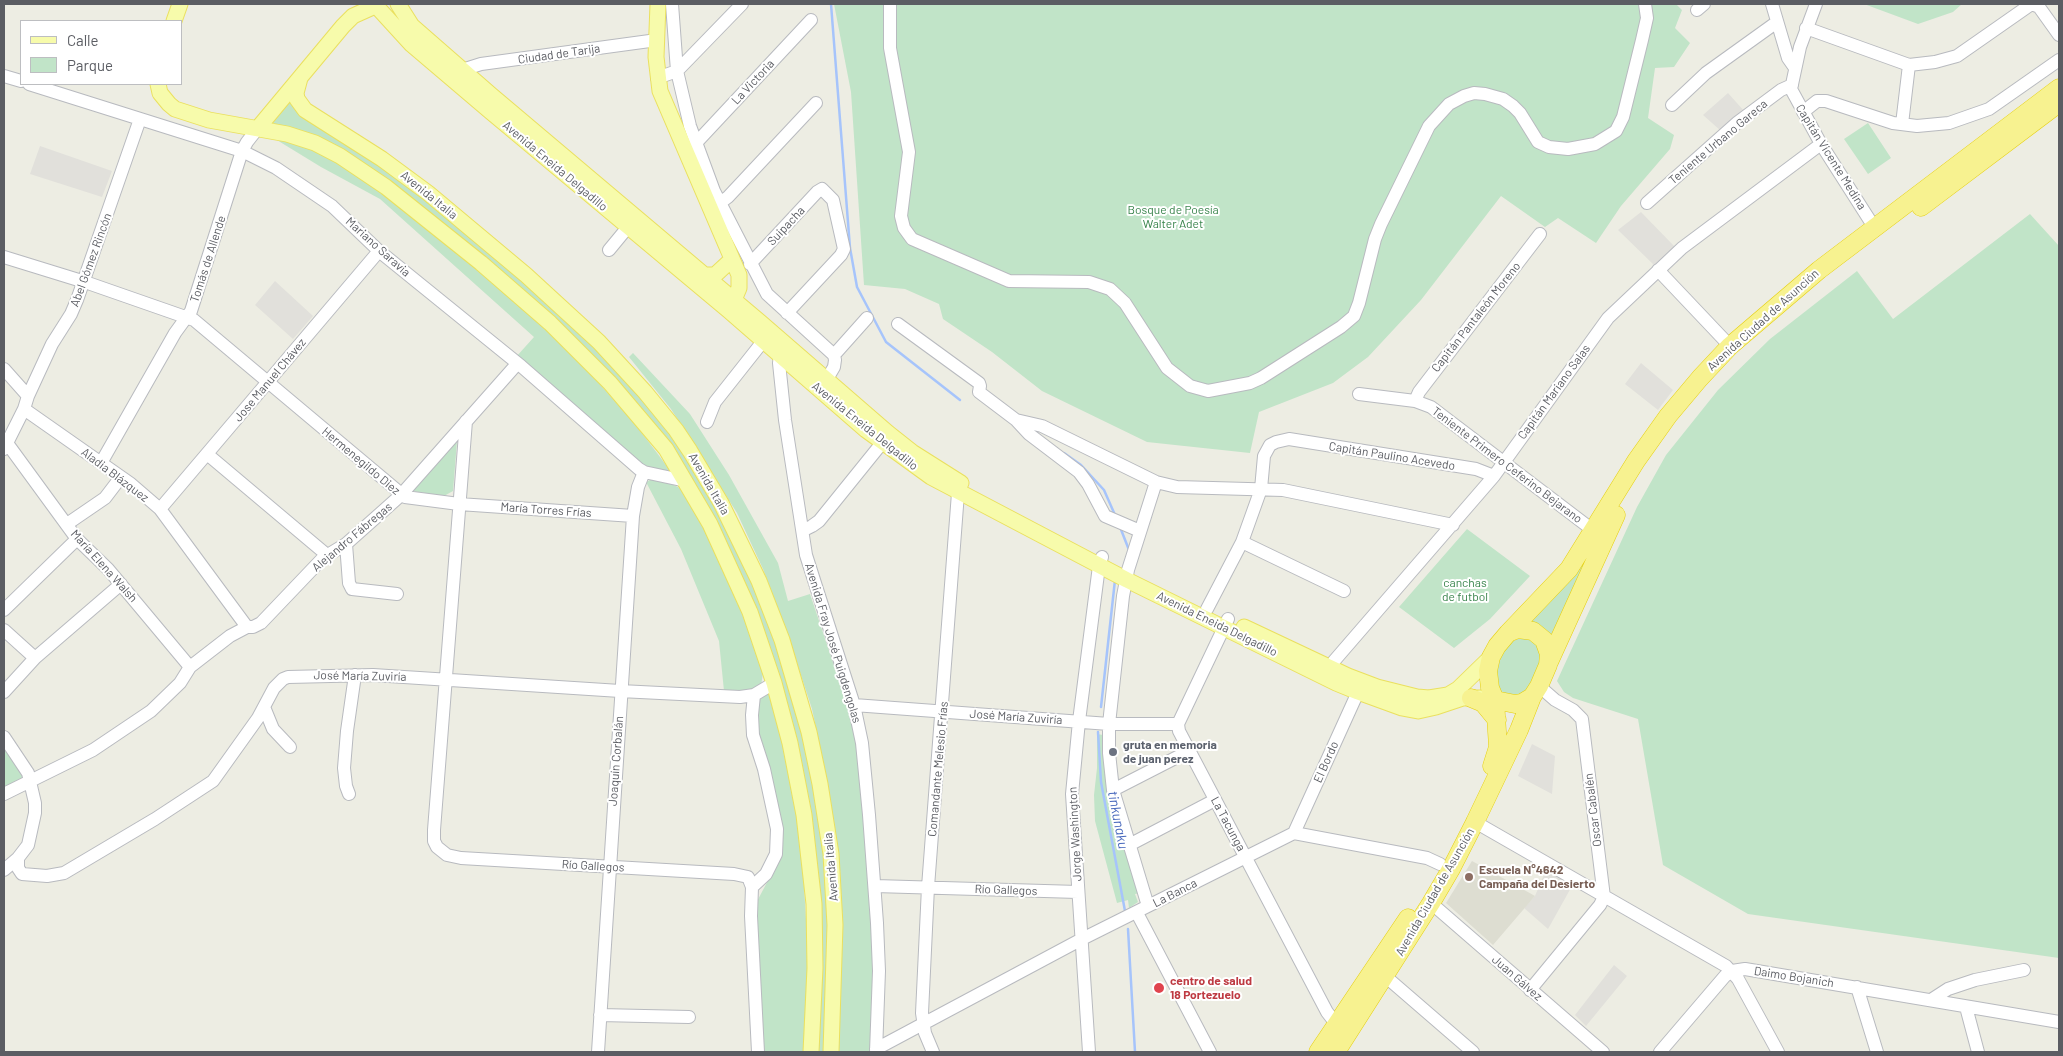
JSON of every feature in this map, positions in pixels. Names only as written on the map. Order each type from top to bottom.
[{"type":"highway","name":"Avenida Ciudad de Asunción","points":[[1508,633],[1569,569],[1636,461],[1668,416],[1730,346],[1819,270],[2059,88]]},
{"type":"highway","name":"Avenida Ciudad de Asunción","points":[[1548,665],[1621,504],[1651,456],[1680,416],[1714,376],[1773,321],[1813,289],[2059,103]]},
{"type":"highway","points":[[1518,629],[1526,629],[1539,635],[1547,645],[1549,654],[1548,665],[1536,692],[1522,703],[1515,704],[1494,699],[1488,681],[1491,657],[1508,633],[1518,629]]},
{"type":"highway","name":"Avenida Ciudad de Asunción","points":[[1337,1052],[1431,903],[1475,822],[1536,692]]},
{"type":"highway","points":[[1471,698],[1483,703],[1497,721]]},
{"type":"highway","name":"Avenida Ciudad de Asunción","points":[[1318,1052],[1425,892],[1490,770],[1498,747],[1494,699]]},
{"type":"main road","points":[[174,20],[180,4]]},
{"type":"main road","points":[[258,128],[353,16],[374,7],[387,8],[393,4]]},
{"type":"main road","name":"Avenida Eneida Delgadillo","points":[[398,4],[412,26],[704,275],[728,302]]},
{"type":"main road","points":[[658,4],[657,78],[664,103],[729,258],[765,331]]},
{"type":"main road","name":"Avenida Eneida Delgadillo","points":[[374,7],[411,44],[628,227],[765,331],[827,380],[912,452],[960,488]]},
{"type":"main road","name":"Avenida Italia","points":[[300,78],[296,93],[297,99],[305,110],[382,158],[422,188],[526,275],[599,342],[661,410],[690,451],[721,503],[769,605],[792,672],[819,774],[831,854],[835,925],[831,1052]]},
{"type":"main road","name":"Avenida Italia","points":[[158,85],[160,92],[175,109],[209,120],[302,138],[340,156],[399,196],[481,263],[550,323],[610,383],[652,430],[686,482],[710,524],[738,582],[774,683],[798,784],[810,862],[815,941],[811,1052]]},
{"type":"main road","points":[[704,275],[716,275],[729,258]]},
{"type":"main road","points":[[728,302],[729,258]]},
{"type":"main road","points":[[728,302],[740,282]]},
{"type":"main road","name":"Avenida Eneida Delgadillo","points":[[765,331],[780,355],[882,443],[918,469],[960,488],[1127,575],[1327,672],[1358,692],[1402,708],[1418,710],[1436,708],[1464,698],[1494,699]]},
{"type":"main road","name":"Avenida Eneida Delgadillo","points":[[1127,575],[1206,609],[1226,624]]},
{"type":"main road","name":"Avenida Eneida Delgadillo","points":[[1327,672],[1402,695],[1429,698],[1448,695],[1458,689],[1491,657]]},
{"type":"street","points":[[672,4],[677,71],[696,143],[720,203],[767,294],[834,355],[836,360],[827,380]]},
{"type":"street","points":[[657,78],[677,71],[742,4]]},
{"type":"street","points":[[890,4],[890,48],[909,152],[902,222],[912,239],[1009,282],[1089,282],[1110,289],[1125,303],[1167,368],[1190,386],[1208,391],[1250,383],[1261,378],[1341,327],[1354,316],[1375,239],[1381,224],[1429,126],[1449,104],[1464,96],[1474,94],[1484,94],[1502,99],[1520,113],[1538,142],[1549,146],[1568,149],[1596,144],[1616,131],[1624,116],[1642,40],[1647,18],[1645,4]]},
{"type":"street","points":[[1772,4],[1788,58],[1795,68]]},
{"type":"street","points":[[1779,4],[1787,35],[1796,46],[1800,47]]},
{"type":"street","points":[[1792,85],[1800,47],[1816,4]]},
{"type":"street","points":[[1806,28],[1909,65],[1935,62],[1957,56],[2030,5],[2039,7],[2059,35]]},
{"type":"street","name":"La Victoria","points":[[696,143],[811,20]]},
{"type":"street","points":[[1672,105],[1706,73],[1777,22]]},
{"type":"street","name":"Ciudad de Tarija","points":[[462,70],[481,64],[657,40]]},
{"type":"street","points":[[1803,112],[1817,101],[1826,100],[1880,120],[1902,124],[1949,123],[1989,109],[2059,60]]},
{"type":"street","points":[[1902,124],[1909,65]]},
{"type":"street","points":[[4,76],[20,81]]},
{"type":"street","name":"Mariano Saravia","points":[[32,85],[242,152],[276,168],[323,199],[379,250],[644,472],[686,482]]},
{"type":"street","name":"Capitán Vicente Medina","points":[[1792,85],[1793,95],[1821,144],[1874,227]]},
{"type":"street","name":"Teniente Urbano Gareca","points":[[1647,203],[1738,122],[1781,90],[1792,85]]},
{"type":"street","points":[[720,203],[728,198],[816,103]]},
{"type":"street","name":"Abel Gómez Rincón","points":[[5,443],[24,409],[52,344],[71,314],[84,282],[140,119]]},
{"type":"street","name":"Tomás de Allende","points":[[101,464],[176,333],[192,311],[242,152],[258,128]]},
{"type":"street","name":"Capitán Mariano Salas","points":[[1327,672],[1494,476],[1601,326],[1658,270],[1734,208],[1821,144]]},
{"type":"street","name":"Suipacha","points":[[750,264],[822,189],[836,205],[844,249],[842,255],[787,313]]},
{"type":"street","points":[[609,250],[628,227]]},
{"type":"street","name":"Capitán Pantaleón Moreno","points":[[1415,401],[1418,392],[1540,234]]},
{"type":"street","name":"Jose Manuel Chávez","points":[[160,509],[379,250]]},
{"type":"street","name":"Hermenegildo Diez","points":[[4,257],[194,320],[401,495],[408,498],[459,504]]},
{"type":"street","points":[[1658,270],[1730,346]]},
{"type":"street","points":[[834,355],[867,318]]},
{"type":"street","points":[[898,324],[979,383],[979,392],[1016,420],[1029,434],[1079,472],[1105,516],[1140,530]]},
{"type":"street","points":[[707,422],[714,402],[765,331]]},
{"type":"street","name":"Avenida Fray José Puigdengolas","points":[[780,355],[779,363],[785,420],[808,564],[854,706],[862,743],[875,886],[879,971],[876,1051]]},
{"type":"street","name":"Alejandro Fábregas","points":[[4,794],[93,750],[151,711],[180,683],[190,667],[230,636],[260,623],[327,555],[346,544],[401,495],[517,364]]},
{"type":"street","points":[[4,370],[28,396]]},
{"type":"street","name":"Teniente Primero Ceferino Bejarano","points":[[1359,394],[1415,401],[1431,407],[1594,531]]},
{"type":"street","name":"Aladia Blázquez","points":[[24,409],[121,477],[160,509],[247,627]]},
{"type":"street","points":[[1016,420],[1042,426],[1156,482],[1177,487],[1283,490],[1453,525]]},
{"type":"street","points":[[446,679],[466,421]]},
{"type":"street","name":"Capitán Paulino Acevedo","points":[[1261,489],[1264,456],[1267,450],[1276,442],[1289,439],[1476,469],[1494,476]]},
{"type":"street","name":"María Elena Walsh","points":[[5,443],[77,539],[108,569],[190,667]]},
{"type":"street","points":[[804,530],[819,520],[882,443]]},
{"type":"street","points":[[207,454],[327,555]]},
{"type":"street","name":"Joaquín Corbalán","points":[[598,1052],[632,516],[638,487],[644,472]]},
{"type":"street","points":[[67,524],[105,498],[121,477]]},
{"type":"street","points":[[1148,906],[1113,790],[1109,753],[1109,724],[1127,575],[1156,482]]},
{"type":"street","name":"Comandante Melesio Frías","points":[[933,1052],[923,1023],[928,887],[960,488]]},
{"type":"street","points":[[1206,609],[1242,542],[1261,489]]},
{"type":"street","name":"María Torres Frías","points":[[459,504],[632,516]]},
{"type":"street","points":[[4,610],[77,539]]},
{"type":"street","points":[[1242,542],[1344,591]]},
{"type":"street","points":[[346,544],[349,583],[352,589],[396,594]]},
{"type":"street","name":"Jorge Washington","points":[[1089,1052],[1072,794],[1078,722],[1100,561]]},
{"type":"street","points":[[4,692],[35,658],[121,584]]},
{"type":"street","points":[[1178,724],[1226,624]]},
{"type":"street","points":[[4,630],[35,658]]},
{"type":"street","points":[[349,794],[344,768],[355,675]]},
{"type":"street","name":"José María Zuviría","points":[[4,874],[47,876],[64,873],[155,819],[213,781],[264,707],[277,684],[288,677],[355,675],[620,691],[740,696],[754,695],[774,683]]},
{"type":"street","name":"Río Gallegos","points":[[446,679],[434,841],[441,851],[453,857],[734,874],[748,877],[752,887]]},
{"type":"street","name":"El Bordo","points":[[1294,833],[1358,692]]},
{"type":"street","name":"Oscar Cabalén","points":[[1536,692],[1573,710],[1582,719],[1604,897]]},
{"type":"street","points":[[754,695],[753,735],[764,769],[776,822],[777,836],[776,854],[766,874],[752,887],[751,916],[758,1052]]},
{"type":"street","name":"José María Zuviría","points":[[854,706],[1109,724],[1178,724]]},
{"type":"street","points":[[264,707],[273,729],[290,748]]},
{"type":"street","name":"La Tacunga","points":[[1178,724],[1189,751],[1327,1012],[1336,1025]]},
{"type":"street","points":[[4,737],[25,767],[35,803],[33,828],[28,845],[18,858],[4,870]]},
{"type":"street","points":[[1113,790],[1189,751]]},
{"type":"street","points":[[1129,845],[1215,800]]},
{"type":"street","points":[[1475,822],[1726,966],[1732,971],[1778,1052]]},
{"type":"street","points":[[1294,833],[1427,858],[1440,864]]},
{"type":"street","name":"La Banca","points":[[876,1051],[923,1023],[1082,939],[1294,833]]},
{"type":"street","points":[[18,858],[18,868],[22,874]]},
{"type":"street","name":"Río Gallegos","points":[[875,886],[1078,892]]},
{"type":"street","points":[[1530,990],[1600,905],[1604,897]]},
{"type":"street","name":"Juan Gálvez","points":[[1431,903],[1603,1052]]},
{"type":"street","points":[[1137,913],[1210,1052]]},
{"type":"street","name":"Daimo Bojanich","points":[[1732,971],[1745,969],[2059,1022]]},
{"type":"street","points":[[1931,1000],[1948,989],[1975,980],[2024,970]]},
{"type":"street","points":[[1660,1052],[1725,976],[1732,971]]},
{"type":"street","points":[[1385,976],[1473,1052]]},
{"type":"street","points":[[1857,987],[1877,1052]]},
{"type":"street","points":[[1966,1007],[1978,1052]]},
{"type":"street","points":[[600,1015],[688,1017]]},
{"type":"shaded area","points":[[1728,93],[1745,112],[1721,131],[1703,115]]},
{"type":"shaded area","points":[[40,146],[112,171],[102,197],[30,174]]},
{"type":"shaded area","points":[[1641,212],[1675,247],[1655,266],[1618,230]]},
{"type":"shaded area","points":[[275,281],[313,316],[293,339],[255,305]]},
{"type":"shaded area","points":[[1641,363],[1673,390],[1658,410],[1625,384]]},
{"type":"shaded area","points":[[1532,744],[1555,756],[1552,794],[1518,776]]},
{"type":"shaded area","points":[[1472,861],[1535,896],[1493,945],[1446,903]]},
{"type":"shaded area","points":[[1546,870],[1572,886],[1548,929],[1524,908],[1535,896]]},
{"type":"shaded area","points":[[1614,965],[1627,976],[1586,1026],[1575,1015]]},
{"type":"green space","name":"Bosque de Poesía Walter Adet","points":[[834,4],[1676,4],[1682,10],[1675,28],[1690,43],[1674,67],[1655,68],[1648,118],[1674,135],[1670,149],[1621,206],[1596,243],[1558,218],[1545,227],[1501,196],[1421,300],[1368,357],[1333,383],[1259,412],[1250,453],[1147,442],[1042,391],[992,352],[943,319],[939,304],[905,289],[864,285],[851,92]]},
{"type":"green space","points":[[1864,4],[1962,4],[1953,12],[1918,24]]},
{"type":"green space","points":[[2059,90],[2059,94],[1786,301],[1712,369],[1681,405],[1647,450],[1619,497],[1570,597],[1551,647],[1547,637],[1539,629],[1523,623],[1557,591],[1587,553],[1615,500],[1643,454],[1679,404],[1730,348],[1811,277]]},
{"type":"green space","points":[[293,94],[499,256],[640,391],[701,474],[759,594],[787,670],[818,796],[831,912],[826,1052],[816,1052],[820,907],[747,592],[627,394],[388,180],[267,126]]},
{"type":"green space","points":[[1868,123],[1891,158],[1868,174],[1844,139]]},
{"type":"green space","points":[[267,134],[303,143],[360,176],[454,248],[533,317],[592,375],[639,429],[672,473],[643,466],[516,357],[534,337],[380,199],[321,167]]},
{"type":"green space","points":[[2030,214],[2059,246],[2059,958],[1748,914],[1663,865],[1638,719],[1573,698],[1564,692],[1557,681],[1637,507],[1666,455],[1718,390],[1770,339],[1857,271],[1893,319]]},
{"type":"green space","points":[[633,353],[690,414],[729,475],[778,563],[788,601],[810,594],[851,716],[860,753],[876,974],[871,1052],[837,1052],[843,930],[840,870],[827,781],[812,709],[787,633],[763,569],[737,513],[671,409],[629,357]]},
{"type":"green space","points":[[457,441],[453,491],[444,496],[412,491]]},
{"type":"green space","points":[[652,479],[667,482],[680,488],[693,505],[728,578],[755,647],[763,673],[761,686],[749,691],[724,691],[719,641],[681,549],[646,482]]},
{"type":"green space","name":"canchas de futbol","points":[[1467,529],[1530,576],[1490,619],[1454,648],[1399,607]]},
{"type":"green space","points":[[1526,636],[1542,650],[1539,674],[1524,693],[1513,697],[1505,695],[1498,689],[1495,680],[1497,665],[1504,651],[1513,641]]},
{"type":"green space","points":[[768,694],[772,698],[797,809],[809,966],[804,1052],[760,1052],[754,907],[773,871],[781,839],[758,734],[756,707],[760,695]]},
{"type":"green space","points":[[1097,734],[1103,735],[1106,784],[1141,893],[1135,894],[1138,902],[1129,908],[1128,900],[1117,903],[1095,821],[1094,795],[1097,768]]},
{"type":"green space","points":[[4,741],[22,766],[23,779],[4,791]]},
{"type":"waterway","points":[[831,4],[850,248],[857,287],[886,342],[960,400]]},
{"type":"waterway","points":[[1064,453],[1081,465],[1104,490],[1115,515]]},
{"type":"waterway","points":[[1120,527],[1129,550]]},
{"type":"waterway","points":[[1101,707],[1115,580]]},
{"type":"waterway","name":"tinkunaku","points":[[1098,732],[1101,782],[1125,911]]},
{"type":"waterway","name":"tinkunaku","points":[[1128,929],[1135,1052]]},
{"type":"place","name":"gruta en memoria de juan perez","points":[[1113,752]]},
{"type":"place","name":"Escuela N°4642 Campaña del Desierto","points":[[1469,877]]},
{"type":"place","name":"centro de salud 18 Portezuelo","points":[[1159,988]]}]
